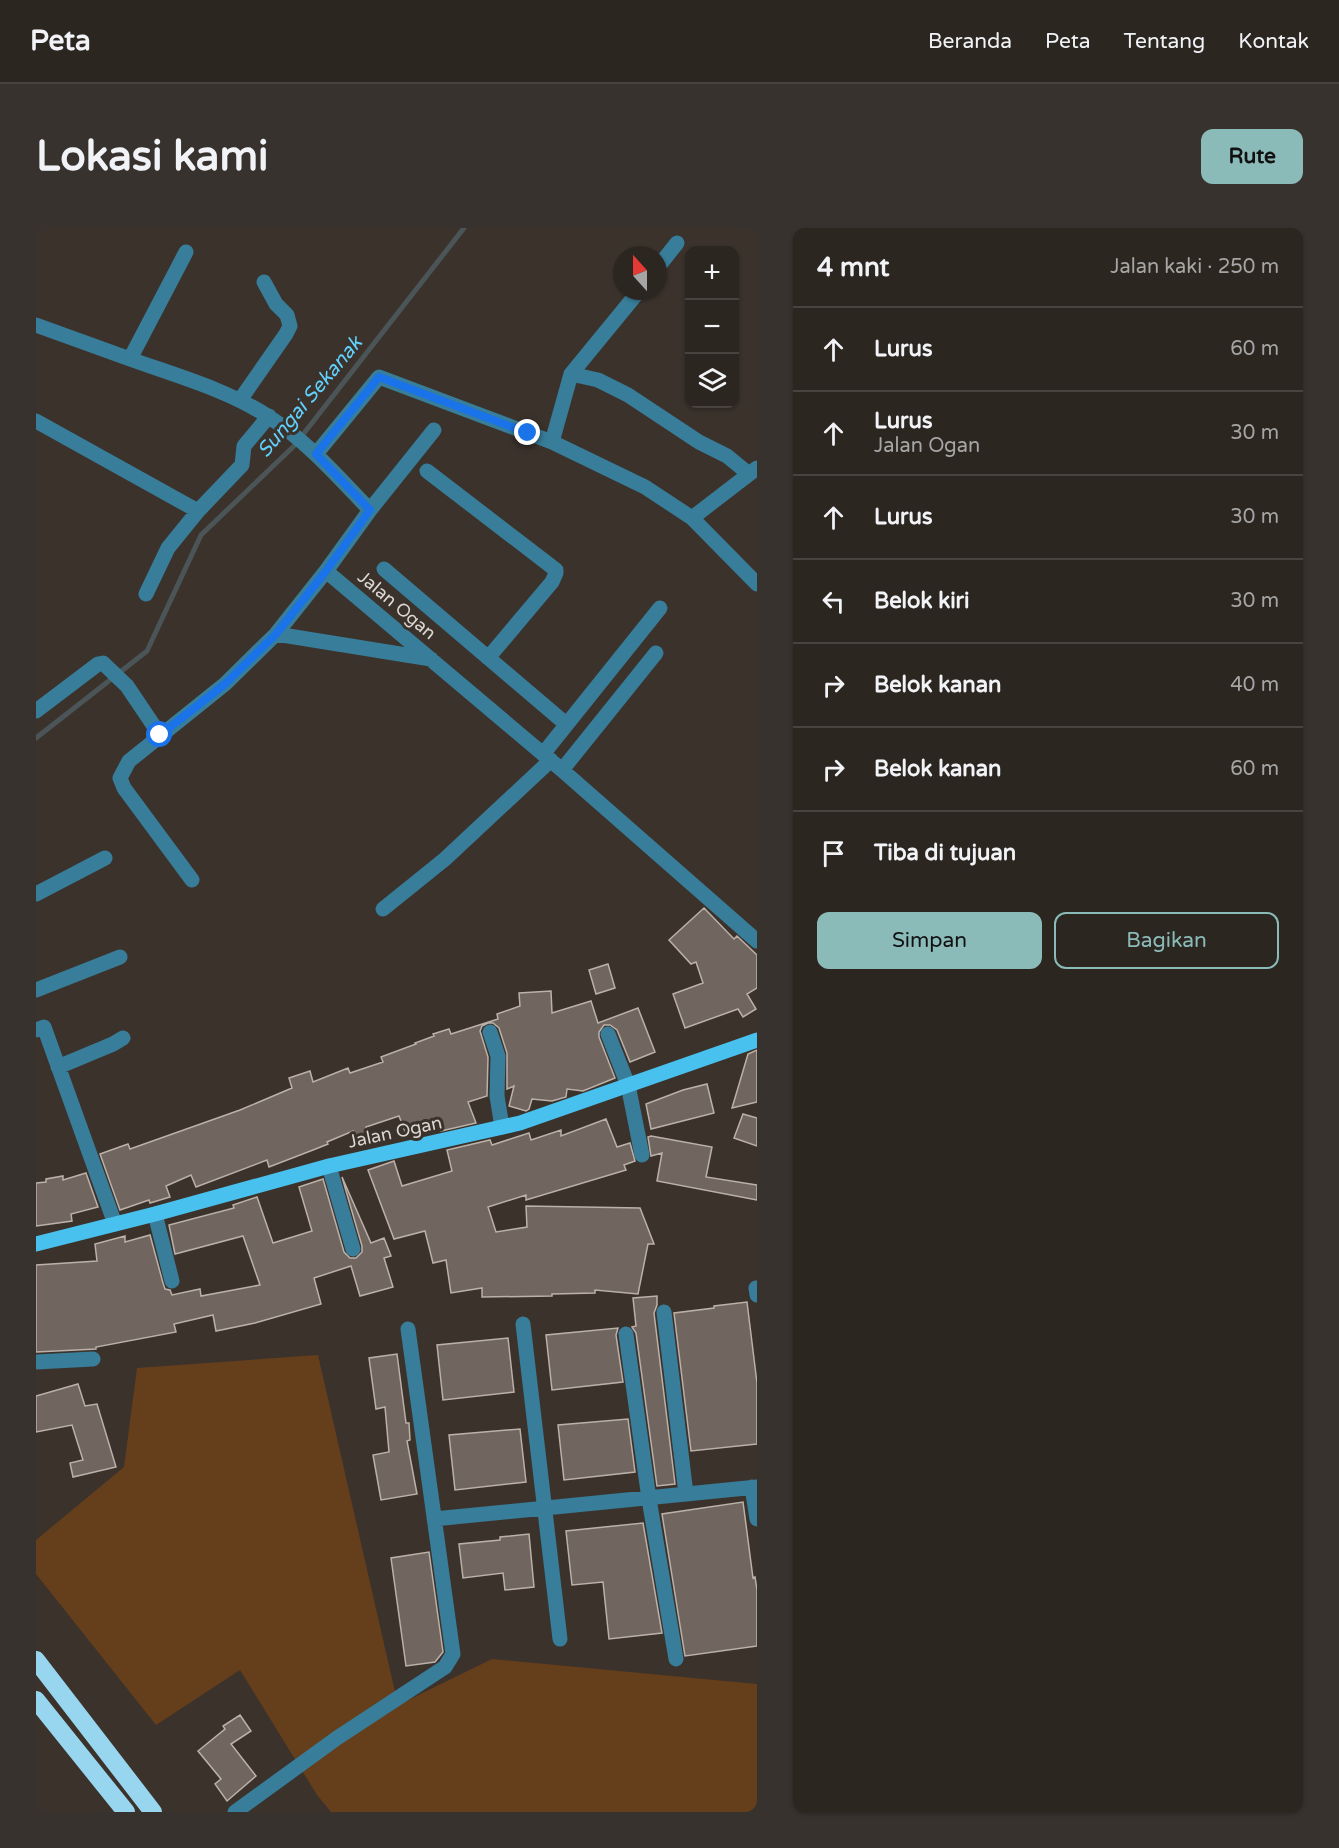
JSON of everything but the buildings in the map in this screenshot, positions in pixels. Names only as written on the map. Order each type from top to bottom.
[{"type":"highway","points":[[36,1660],[153,1812]]},
{"type":"highway","points":[[37,1703],[126,1812]]},
{"type":"main road","name":"Jalan Ogan","points":[[36,1244],[155,1215],[329,1166],[502,1127],[757,1040]]},
{"type":"street","points":[[667,256],[677,243]]},
{"type":"street","points":[[130,358],[186,252]]},
{"type":"street","points":[[240,400],[290,326],[287,315],[276,304],[264,282]]},
{"type":"street","points":[[552,442],[571,374],[632,300]]},
{"type":"street","points":[[36,325],[240,400],[269,416],[312,450],[370,510]]},
{"type":"street","points":[[571,374],[598,380],[628,395],[699,442],[753,471],[692,518]]},
{"type":"street","points":[[312,450],[379,377],[552,442],[645,487],[692,518],[757,584]]},
{"type":"street","points":[[147,594],[168,548],[198,511],[242,465],[244,446],[269,416]]},
{"type":"street","points":[[36,421],[198,511]]},
{"type":"street","points":[[192,880],[124,788],[120,778],[129,761],[225,684],[276,634],[434,430]]},
{"type":"street","points":[[427,471],[556,570],[552,582],[488,658]]},
{"type":"street","points":[[384,569],[566,724]]},
{"type":"street","name":"Jalan Ogan","points":[[326,571],[552,762],[757,941]]},
{"type":"street","points":[[552,762],[566,724],[660,608]]},
{"type":"street","name":"Jalan Ogan","points":[[276,634],[431,659]]},
{"type":"street","points":[[383,909],[445,859],[552,762],[656,653]]},
{"type":"street","points":[[39,703],[101,662],[106,664],[127,686],[160,735]]},
{"type":"street","points":[[36,894],[105,858]]},
{"type":"street","points":[[36,990],[120,957]]},
{"type":"street","points":[[39,1024],[58,1067],[115,1224]]},
{"type":"street","points":[[490,1032],[498,1056],[497,1095],[502,1127]]},
{"type":"street","points":[[608,1034],[628,1085],[642,1155]]},
{"type":"street","points":[[58,1067],[123,1038]]},
{"type":"street","points":[[329,1166],[353,1249]]},
{"type":"street","points":[[155,1215],[172,1281]]},
{"type":"street","points":[[756,1288],[757,1295]]},
{"type":"street","points":[[664,1312],[686,1494]]},
{"type":"street","points":[[523,1324],[560,1639]]},
{"type":"street","points":[[235,1812],[337,1738],[445,1667],[453,1654],[408,1329]]},
{"type":"street","points":[[626,1334],[649,1499],[676,1659]]},
{"type":"street","points":[[36,1362],[93,1359]]},
{"type":"street","points":[[434,1519],[755,1487],[757,1519]]},
{"type":"shaded area","points":[[318,1355],[398,1705],[492,1659],[757,1684],[757,1812],[331,1812],[317,1795],[240,1670],[156,1725],[36,1574],[36,1540],[124,1467],[137,1368]]},
{"type":"waterway","name":"Sungai Sekanak","points":[[36,738],[147,651],[201,535],[294,446],[464,228]]},
{"type":"route","points":[[160,735],[225,684],[276,634],[370,510],[316,454],[379,377],[528,433]]}]
